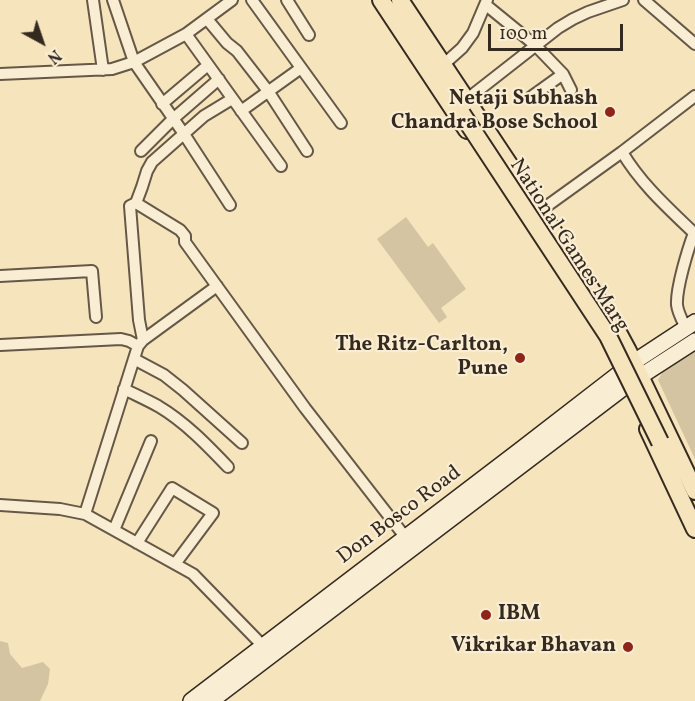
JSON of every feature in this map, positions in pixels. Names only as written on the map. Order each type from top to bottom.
[{"type":"main road","name":"National Games Marg","points":[[381,0],[607,330]]},
{"type":"main road","points":[[387,0],[465,109]]},
{"type":"main road","points":[[393,0],[465,109],[608,336],[695,503]]},
{"type":"main road","name":"National Games Marg","points":[[400,0],[443,65],[465,109],[540,211],[695,491]]},
{"type":"main road","points":[[630,374],[690,325]]},
{"type":"main road","points":[[630,374],[695,340]]},
{"type":"main road","name":"National Games Marg","points":[[630,374],[695,528]]},
{"type":"main road","name":"Don Bosco Road","points":[[191,701],[406,538],[630,374]]},
{"type":"main road","name":"Don Bosco Road","points":[[211,701],[630,374]]},
{"type":"main road","points":[[662,440],[695,517]]},
{"type":"street","points":[[93,0],[103,70]]},
{"type":"street","points":[[113,0],[134,62],[230,205]]},
{"type":"street","points":[[0,74],[103,70],[134,62],[186,34],[232,0]]},
{"type":"street","points":[[252,0],[341,123]]},
{"type":"street","points":[[287,0],[309,35]]},
{"type":"street","points":[[465,109],[535,45],[573,19],[623,0]]},
{"type":"street","points":[[644,0],[695,44]]},
{"type":"street","points":[[443,65],[462,48],[473,33],[487,2],[563,74],[571,90]]},
{"type":"street","points":[[207,19],[227,43],[237,51],[268,91],[307,151]]},
{"type":"street","points":[[186,34],[281,166]]},
{"type":"street","points":[[162,104],[208,65]]},
{"type":"street","points":[[241,111],[301,68]]},
{"type":"street","points":[[531,97],[563,74]]},
{"type":"street","points":[[141,151],[173,119],[219,79]]},
{"type":"street","points":[[540,211],[695,96]]},
{"type":"street","points":[[85,513],[140,343],[130,206],[136,203],[152,162],[204,117],[232,99]]},
{"type":"street","points":[[622,152],[641,181],[694,233],[677,296],[678,307],[690,325]]},
{"type":"street","points":[[136,203],[180,230],[185,236],[185,242],[305,408],[406,538]]},
{"type":"street","points":[[0,276],[92,272],[96,317]]},
{"type":"street","points":[[0,345],[121,339],[140,343],[217,286]]},
{"type":"street","points":[[134,359],[164,375],[242,443]]},
{"type":"street","points":[[124,389],[159,406],[187,427],[228,467]]},
{"type":"street","points":[[114,530],[151,441]]},
{"type":"street","points":[[137,543],[172,488],[213,513],[175,564]]},
{"type":"street","points":[[0,505],[85,513],[200,579],[262,646]]},
{"type":"shaded area","points":[[406,217],[428,247],[433,243],[466,289],[441,308],[447,317],[439,323],[377,239]]},
{"type":"shaded area","points":[[695,347],[695,459],[658,380],[664,370]]},
{"type":"shaded area","points":[[0,641],[8,643],[10,654],[22,668],[43,662],[50,669],[48,684],[40,701],[0,701]]},
{"type":"place","name":"Netaji Subhash Chandra Bose School","points":[[610,112]]},
{"type":"place","name":"The Ritz-Carlton, Pune","points":[[520,358]]},
{"type":"place","name":"IBM","points":[[486,615]]},
{"type":"place","name":"Vikrikar Bhavan","points":[[628,647]]}]
